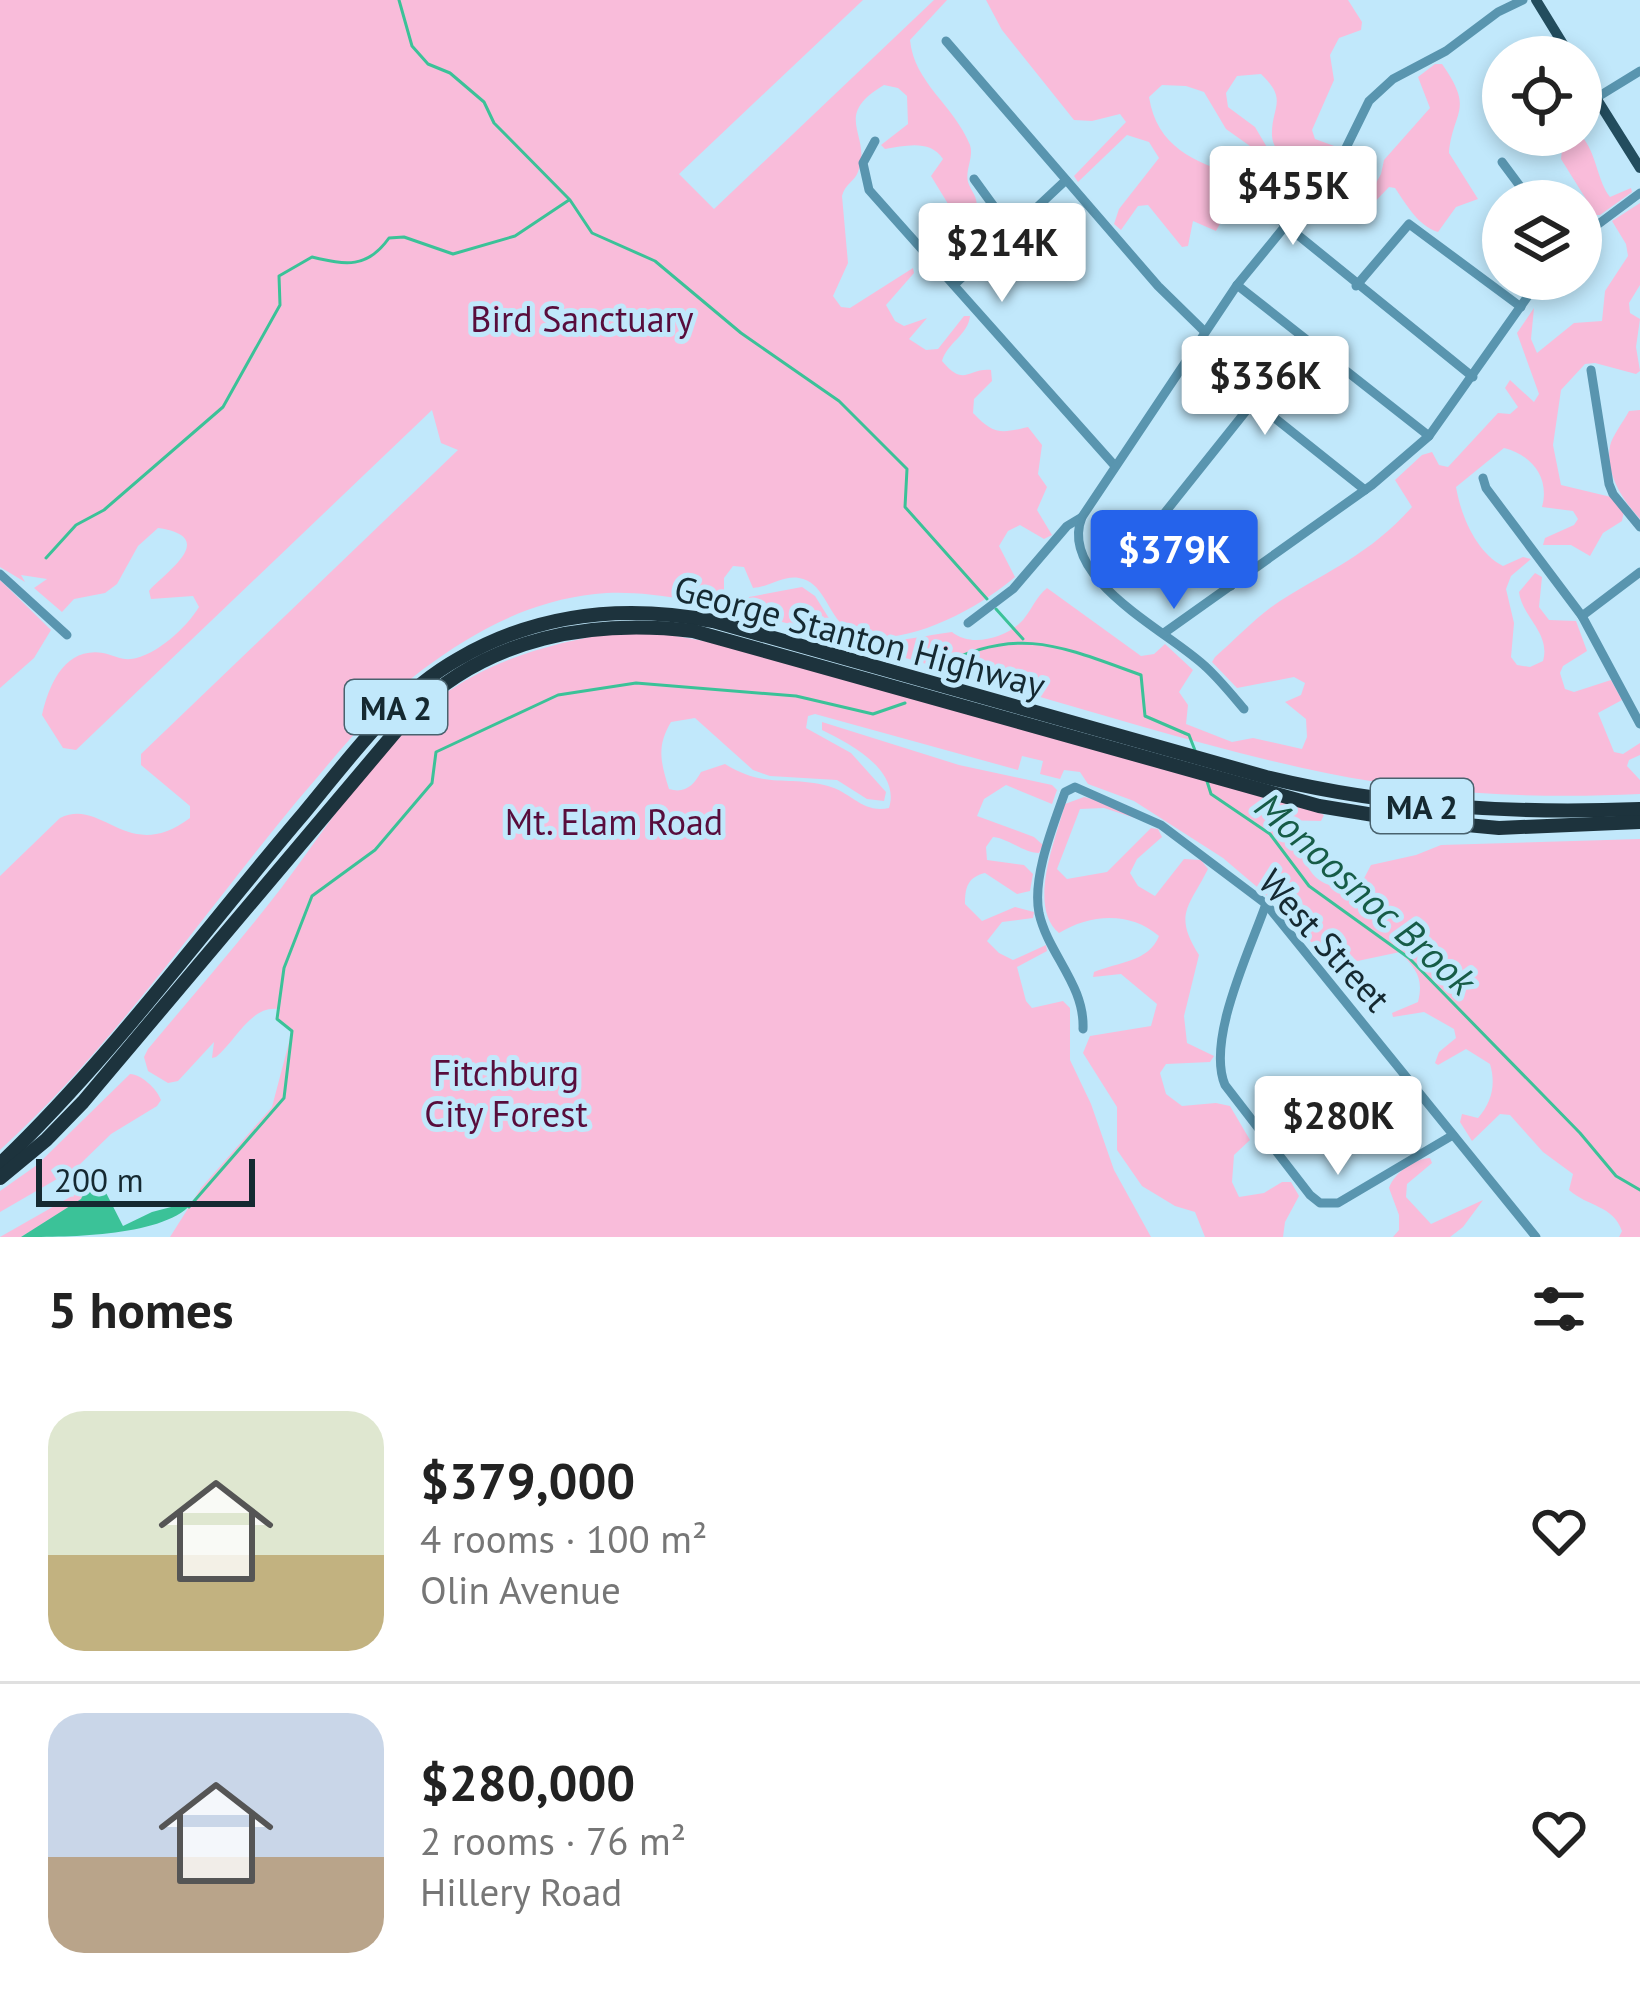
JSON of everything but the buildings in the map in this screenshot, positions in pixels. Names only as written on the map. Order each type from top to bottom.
[{"type":"highway","name":"George Stanton Highway","points":[[0,1164],[83,1081],[386,717],[446,666],[514,633],[600,613],[680,615],[1183,753],[1225,780],[1319,806],[1426,822],[1533,828],[1640,822]]},
{"type":"highway","name":"George Stanton Highway","points":[[0,1178],[46,1141],[83,1102],[407,716],[463,673],[524,643],[608,627],[693,631],[1205,767],[1302,786],[1409,804],[1526,812],[1640,809]]},
{"type":"main road","points":[[1535,0],[1557,36]]},
{"type":"main road","points":[[1602,108],[1640,168]]},
{"type":"street","points":[[1244,709],[1205,666],[1093,575],[1079,545],[1082,517],[1237,285],[1342,158],[1369,101],[1381,88],[1523,0]]},
{"type":"street","points":[[946,41],[1158,286],[1204,332]]},
{"type":"street","points":[[1602,94],[1640,71]]},
{"type":"street","points":[[875,141],[863,163],[864,182],[1115,466]]},
{"type":"street","points":[[1502,162],[1515,180]]},
{"type":"street","points":[[974,178],[1011,230]]},
{"type":"street","points":[[955,285],[1066,180]]},
{"type":"street","points":[[1602,222],[1640,194]]},
{"type":"street","points":[[1283,224],[1472,377]]},
{"type":"street","points":[[1356,286],[1408,224],[1521,307]]},
{"type":"street","points":[[1237,285],[1429,436]]},
{"type":"street","points":[[1164,633],[1366,490],[1429,436],[1526,300]]},
{"type":"street","points":[[1192,352],[1366,490]]},
{"type":"street","points":[[1591,370],[1612,494],[1640,526]]},
{"type":"street","points":[[1232,586],[1155,525],[1254,401]]},
{"type":"street","points":[[1483,478],[1582,616],[1640,724]]},
{"type":"street","points":[[968,623],[1013,589],[1067,526],[1082,517]]},
{"type":"street","points":[[1582,616],[1640,572]]},
{"type":"street","points":[[0,574],[67,635]]},
{"type":"street","name":"West Street","points":[[1083,1029],[1077,995],[1042,924],[1038,901],[1060,806],[1065,792],[1075,787],[1161,825],[1266,904],[1536,1237]]},
{"type":"street","points":[[1266,904],[1220,1038],[1220,1071],[1225,1085],[1310,1195],[1320,1203],[1338,1203],[1453,1135]]},
{"type":"green space","name":"Bird Sanctuary","points":[[0,0],[863,0],[679,174],[714,209],[934,0],[947,0],[910,40],[919,69],[970,145],[967,177],[977,208],[954,226],[947,226],[953,212],[931,176],[943,159],[924,146],[885,149],[881,145],[908,124],[907,96],[884,85],[868,96],[856,117],[861,159],[842,196],[848,263],[833,296],[841,307],[850,308],[913,268],[914,273],[886,305],[904,326],[927,318],[909,339],[926,350],[938,349],[964,316],[970,316],[942,361],[961,375],[991,370],[992,381],[974,399],[973,413],[997,430],[1028,427],[1042,445],[1038,474],[1047,487],[1037,510],[1052,535],[1044,539],[1020,525],[1008,531],[999,546],[1015,577],[957,615],[907,634],[861,635],[843,625],[814,585],[799,578],[753,588],[744,567],[733,566],[724,578],[724,594],[738,599],[802,587],[815,596],[840,636],[856,639],[896,640],[952,632],[979,640],[1016,626],[1047,588],[1141,656],[1154,654],[1165,644],[1193,670],[1179,692],[1188,705],[1186,724],[1232,742],[1253,738],[1302,749],[1306,719],[1285,702],[1301,695],[1305,683],[1294,677],[1237,688],[1212,662],[1215,657],[1271,607],[1349,560],[1396,523],[1412,507],[1395,480],[1422,455],[1432,452],[1439,465],[1448,467],[1498,413],[1510,414],[1518,407],[1505,388],[1510,380],[1534,402],[1539,394],[1517,333],[1534,308],[1531,339],[1537,353],[1574,323],[1602,321],[1605,291],[1628,256],[1612,221],[1640,203],[1640,285],[1629,303],[1630,313],[1640,319],[1636,347],[1640,371],[1585,364],[1561,390],[1553,445],[1561,485],[1611,497],[1624,511],[1622,521],[1603,533],[1590,556],[1571,545],[1543,545],[1545,538],[1578,519],[1573,511],[1542,507],[1543,487],[1536,469],[1523,456],[1504,448],[1456,487],[1466,521],[1493,560],[1503,566],[1523,557],[1531,559],[1511,576],[1506,589],[1514,623],[1511,657],[1517,665],[1530,667],[1543,661],[1540,633],[1519,592],[1535,573],[1542,577],[1539,607],[1549,620],[1576,621],[1587,651],[1563,666],[1565,689],[1574,692],[1611,680],[1622,700],[1598,713],[1614,752],[1623,754],[1640,743],[1640,755],[1627,766],[1640,780],[1640,794],[1483,793],[1326,773],[1219,748],[707,603],[628,593],[571,598],[525,611],[482,631],[388,699],[297,801],[118,1025],[0,1150],[0,876],[60,818],[90,816],[149,835],[190,818],[190,806],[141,765],[141,754],[458,450],[441,443],[432,410],[76,750],[63,748],[42,715],[61,670],[90,653],[141,657],[170,639],[199,607],[193,596],[151,599],[149,591],[187,547],[176,533],[158,528],[138,546],[117,584],[105,593],[74,599],[62,612],[34,588],[47,579],[21,575],[25,582],[0,567]]},
{"type":"green space","points":[[986,0],[1348,0],[1362,22],[1361,30],[1339,38],[1330,55],[1334,80],[1312,130],[1315,139],[1337,147],[1313,184],[1306,183],[1273,142],[1277,98],[1261,74],[1237,76],[1226,93],[1228,107],[1255,127],[1278,166],[1226,129],[1204,92],[1162,85],[1149,97],[1169,140],[1193,158],[1243,182],[1216,231],[1193,221],[1188,246],[1182,247],[1148,205],[1138,206],[1121,230],[1114,224],[1119,209],[1159,158],[1149,142],[1127,135],[1078,182],[1074,176],[1126,122],[1120,114],[1074,120],[1002,30]]},
{"type":"green space","points":[[1442,64],[1460,101],[1449,153],[1478,199],[1456,207],[1438,232],[1419,220],[1395,188],[1389,187],[1358,215],[1384,160],[1430,108],[1418,77]]},
{"type":"green space","points":[[1593,156],[1602,180],[1574,180],[1561,159]]},
{"type":"green space","points":[[1602,181],[1610,197],[1631,188],[1632,192],[1602,214]]},
{"type":"green space","points":[[1640,410],[1640,519],[1617,486],[1609,456],[1611,442],[1629,411]]},
{"type":"green space","points":[[0,580],[51,630],[34,658],[0,688]]},
{"type":"green space","points":[[617,632],[659,633],[726,645],[1318,812],[1324,815],[1321,821],[1280,820],[1275,830],[1301,847],[1308,868],[1320,881],[1337,887],[1359,888],[1371,865],[1441,845],[1640,839],[1640,1237],[1619,1237],[1622,1231],[1613,1216],[1569,1190],[1573,1174],[1543,1152],[1510,1115],[1500,1114],[1472,1141],[1460,1122],[1462,1114],[1478,1118],[1487,1106],[1493,1086],[1490,1064],[1466,1049],[1438,1065],[1439,1052],[1456,1038],[1454,1029],[1424,1012],[1393,1017],[1392,1013],[1418,1002],[1420,994],[1417,974],[1400,952],[1348,963],[1338,970],[1223,858],[1134,801],[1088,784],[1080,772],[1064,770],[1060,779],[1040,774],[1043,761],[1022,756],[1018,770],[815,714],[808,716],[806,728],[851,753],[886,792],[884,801],[867,799],[837,780],[770,776],[753,770],[695,718],[671,722],[663,739],[661,755],[669,789],[684,789],[701,772],[725,764],[764,779],[828,786],[872,808],[889,808],[891,794],[880,770],[858,750],[822,730],[822,722],[959,765],[1052,785],[1057,790],[1052,804],[1006,785],[984,799],[977,816],[1034,837],[1043,845],[1039,853],[993,837],[986,847],[987,860],[1024,865],[1033,874],[1030,891],[1017,894],[985,873],[969,884],[965,904],[982,921],[1015,907],[1034,912],[1033,918],[1002,922],[987,941],[1013,960],[1046,945],[1047,951],[1017,967],[1026,1001],[1032,1008],[1063,1001],[1070,1008],[1070,1060],[1114,1170],[1151,1237],[170,1237],[201,1188],[272,1107],[292,1031],[277,1019],[278,1009],[268,1009],[244,1026],[216,1057],[212,1058],[214,1042],[178,1081],[168,1083],[148,1071],[144,1057],[148,1049],[266,908],[376,761],[418,716],[460,684],[502,662]]},
{"type":"green space","points":[[1084,797],[1135,818],[1104,808],[1080,809],[1057,869],[1067,879],[1107,872],[1151,828],[1158,829],[1162,837],[1137,859],[1130,873],[1138,886],[1155,896],[1184,859],[1201,860],[1208,869],[1185,920],[1199,955],[1184,1016],[1187,1043],[1214,1056],[1210,1062],[1166,1064],[1160,1073],[1166,1094],[1182,1106],[1230,1106],[1250,1140],[1234,1155],[1232,1182],[1239,1197],[1291,1182],[1299,1196],[1283,1237],[1205,1237],[1195,1212],[1142,1186],[1117,1150],[1117,1107],[1083,1053],[1090,1036],[1151,1026],[1157,1004],[1121,974],[1093,977],[1094,972],[1140,956],[1159,936],[1123,919],[1097,919],[1059,933],[1050,921],[1044,890],[1051,853],[1065,804]]},
{"type":"green space","points":[[130,1074],[156,1091],[161,1100],[157,1106],[111,1134],[76,1168],[0,1212],[0,1191],[37,1165]]},
{"type":"green space","points":[[1430,1158],[1432,1163],[1407,1184],[1406,1197],[1431,1224],[1483,1200],[1450,1237],[1393,1237],[1399,1230],[1399,1215],[1389,1188],[1405,1168]]},
{"type":"green space","points":[[86,1188],[82,1199],[21,1237],[0,1237]]},
{"type":"shaded area","points":[[101,1183],[123,1226],[194,1201],[181,1213],[140,1228],[21,1237],[81,1199],[86,1188]]},
{"type":"waterway","points":[[399,0],[412,46],[428,64],[450,73],[484,102],[494,123],[570,200],[592,233],[655,261],[741,333],[839,401],[907,469],[905,507],[987,599]]},
{"type":"waterway","points":[[46,558],[76,525],[104,510],[223,407],[280,305],[279,276],[312,257],[346,263],[364,260],[389,238],[404,237],[453,254],[515,236],[569,200]]},
{"type":"waterway","points":[[996,609],[1023,639]]},
{"type":"waterway","name":"Monoosnoc Brook","points":[[938,667],[966,654],[1016,643],[1087,656],[1141,675],[1145,716],[1189,735],[1196,753]]},
{"type":"waterway","name":"Monoosnoc Brook","points":[[189,1207],[284,1098],[292,1031],[277,1019],[284,968],[312,896],[375,850],[432,783],[436,752],[558,695],[636,683],[796,696],[873,714],[905,703]]},
{"type":"waterway","name":"Monoosnoc Brook","points":[[1206,778],[1211,794],[1270,834],[1309,886],[1409,958],[1616,1176],[1640,1190]]},
{"type":"park label","name":"Mt. Elam Road","points":[[614,821]]},
{"type":"park label","name":"Fitchburg City Forest","points":[[506,1092]]}]
